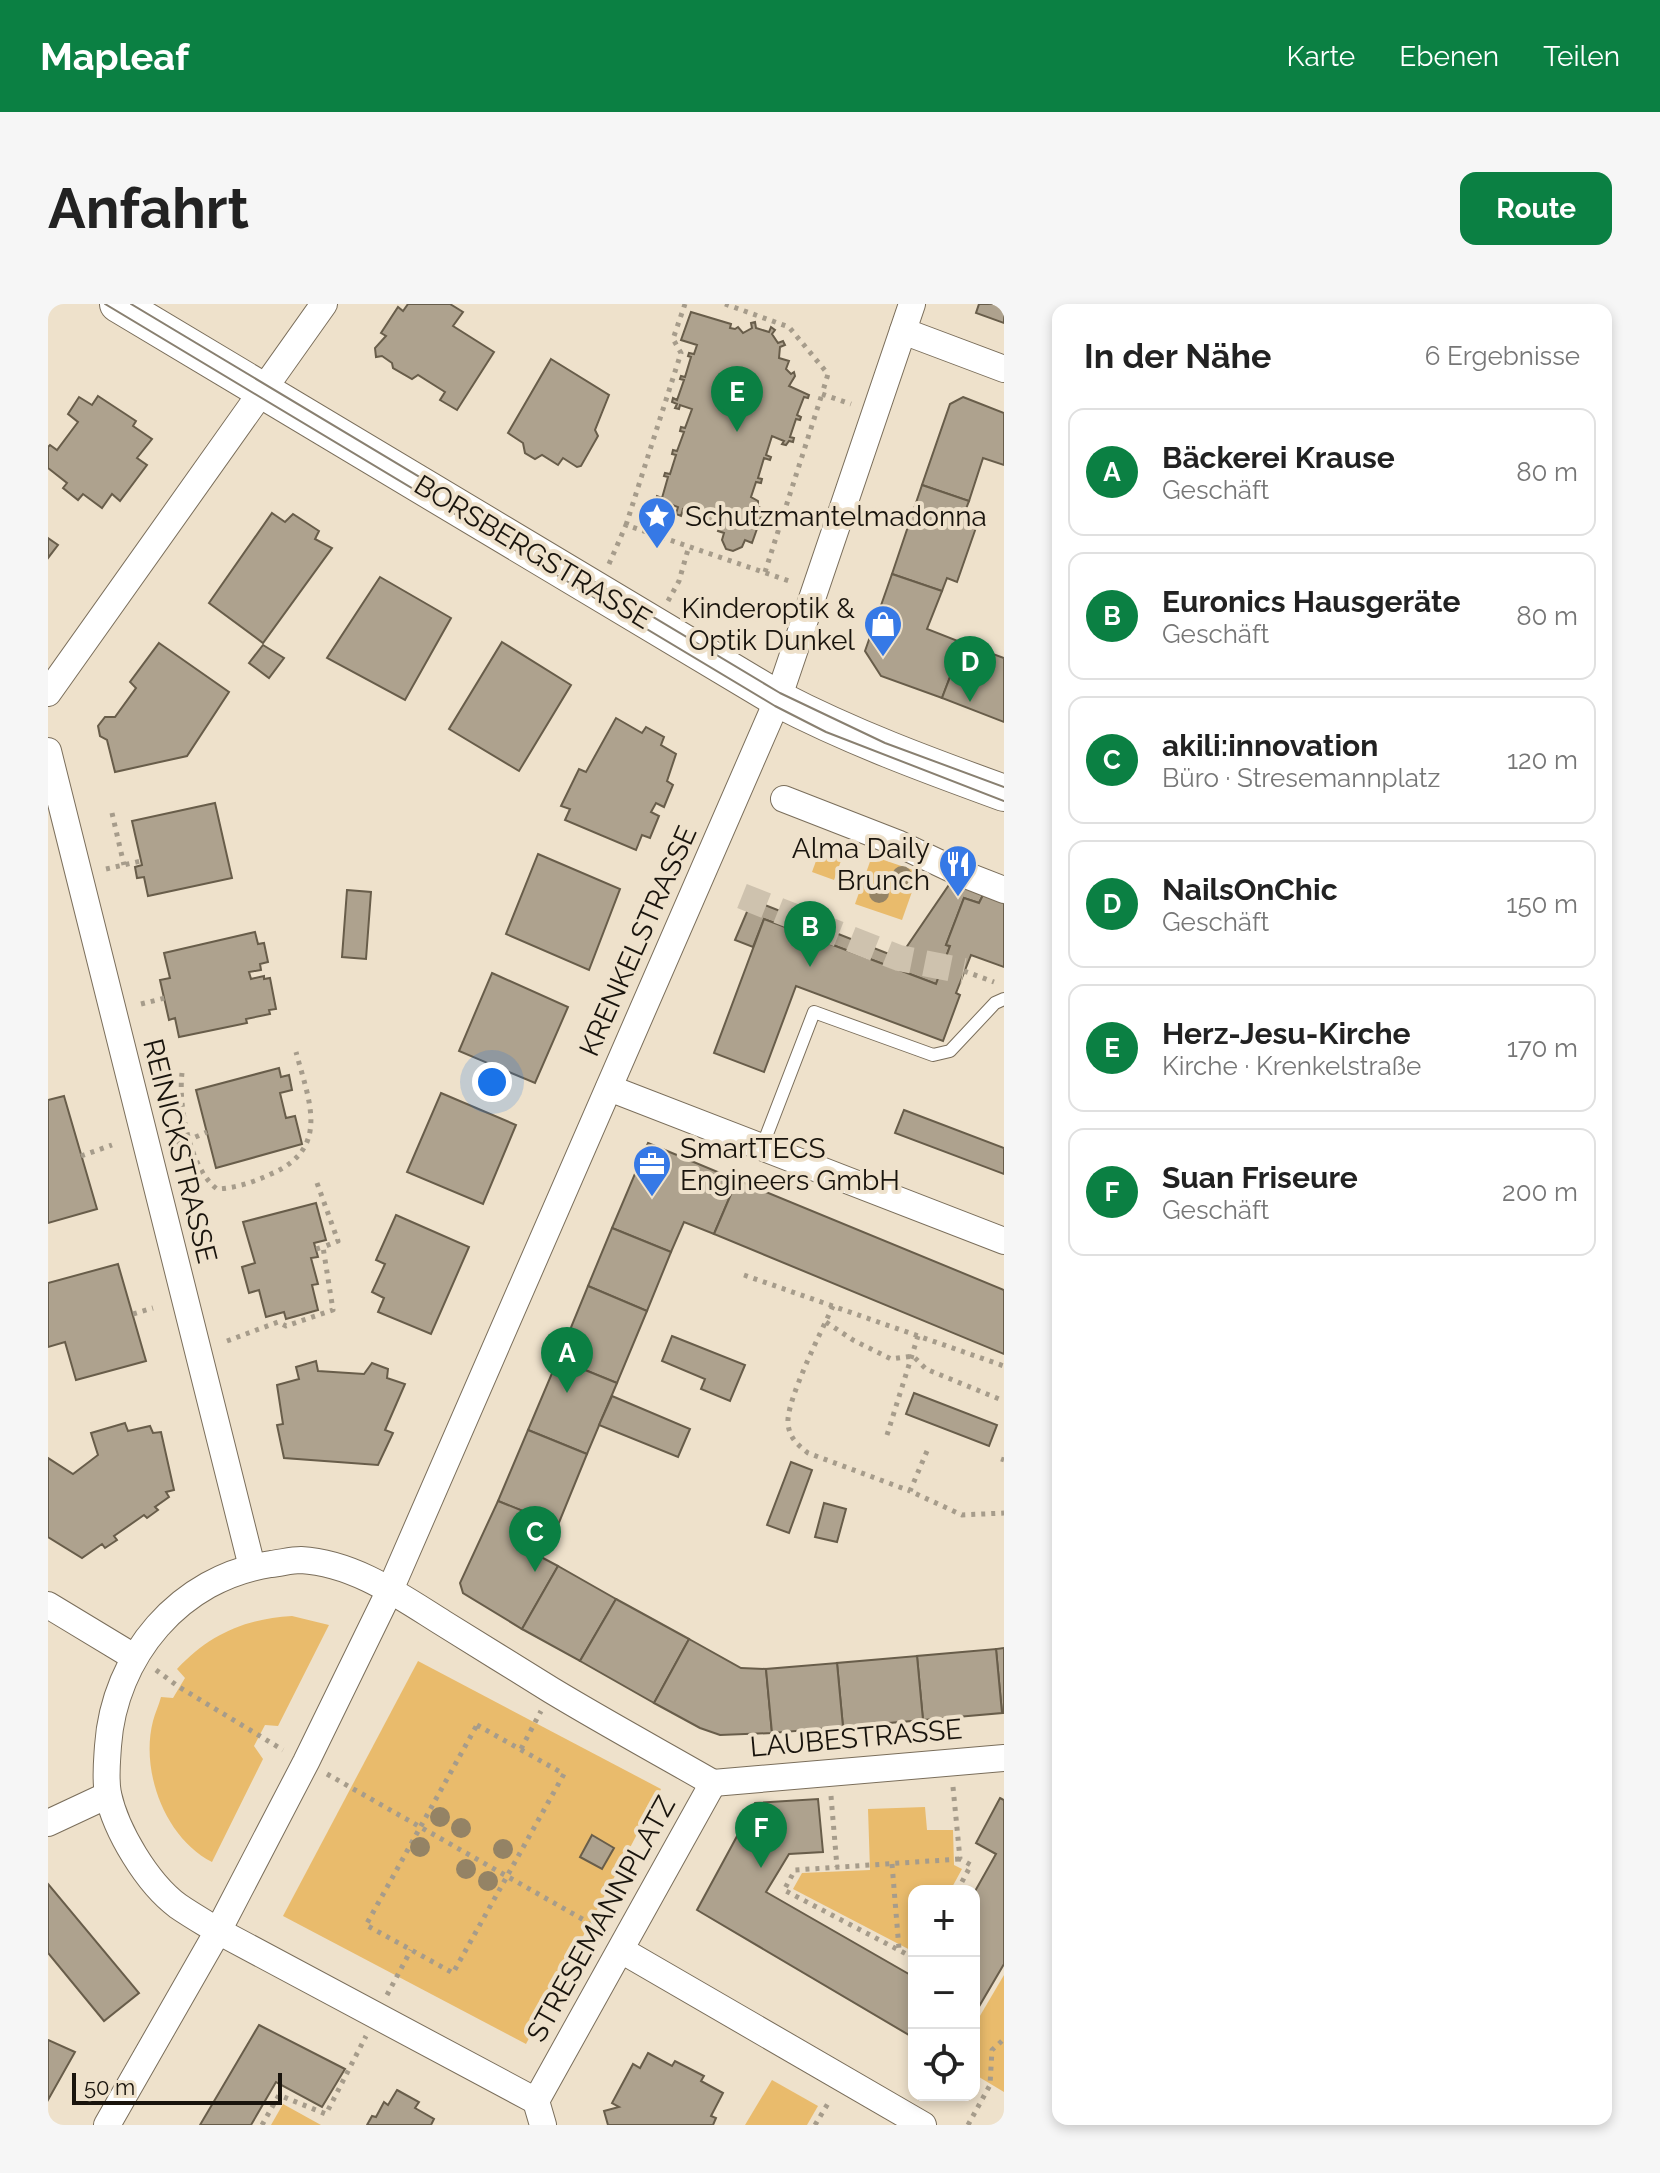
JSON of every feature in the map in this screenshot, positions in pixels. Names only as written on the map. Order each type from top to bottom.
[{"type":"main road","name":"BORSBERGSTRASSE","points":[[118,304],[778,699],[829,726],[883,749],[1004,793]]},
{"type":"street","points":[[48,693],[324,304]]},
{"type":"street","name":"KRENKELSTRASSE","points":[[390,1590],[778,699],[912,304]]},
{"type":"street","points":[[903,331],[1004,369]]},
{"type":"street","name":"REINICKSTRASSE","points":[[48,751],[252,1567]]},
{"type":"street","points":[[784,799],[897,843],[1004,890]]},
{"type":"street","points":[[609,1088],[1004,1241]]},
{"type":"street","name":"STRESEMANNPLATZ","points":[[300,1560],[345,1569],[390,1590],[553,1691],[713,1783],[621,1950],[539,2113],[377,2016],[218,1931],[176,1904],[148,1875],[127,1841],[108,1795],[106,1769],[115,1697],[134,1657],[159,1622],[192,1594],[225,1575],[252,1567],[300,1560]]},
{"type":"street","points":[[107,2125],[218,1931],[306,1762],[390,1590]]},
{"type":"street","points":[[48,1605],[134,1657]]},
{"type":"street","name":"LAUBESTRASSE","points":[[713,1783],[1004,1758]]},
{"type":"street","points":[[48,1823],[108,1795]]},
{"type":"street","points":[[621,1950],[923,2125]]},
{"type":"lane","points":[[762,1147],[814,1012],[933,1055],[950,1051],[995,1003],[1004,999]]},
{"type":"path","points":[[597,591],[626,525],[681,353],[673,339],[685,304]]},
{"type":"path","points":[[725,304],[789,327],[828,374],[765,572]]},
{"type":"path","points":[[822,394],[875,412]]},
{"type":"path","points":[[626,525],[815,590]]},
{"type":"path","points":[[654,625],[679,581],[689,546]]},
{"type":"path","points":[[112,813],[124,865]]},
{"type":"path","points":[[106,869],[141,861]]},
{"type":"path","points":[[964,971],[1002,985]]},
{"type":"path","points":[[141,1004],[165,998]]},
{"type":"path","points":[[182,1073],[181,1107],[202,1175],[217,1189],[232,1188],[282,1170],[302,1154],[311,1135],[311,1108],[296,1052]]},
{"type":"path","points":[[177,1145],[207,1132]]},
{"type":"path","points":[[81,1156],[112,1145]]},
{"type":"path","points":[[316,1249],[338,1241],[317,1183]]},
{"type":"path","points":[[227,1341],[278,1322],[286,1326],[333,1310],[323,1247]]},
{"type":"path","points":[[744,1275],[1004,1366]]},
{"type":"path","points":[[833,1306],[789,1407],[788,1426],[794,1442],[808,1453],[910,1491],[962,1515],[1004,1513]]},
{"type":"path","points":[[133,1314],[153,1308]]},
{"type":"path","points":[[826,1322],[891,1359],[913,1356]]},
{"type":"path","points":[[887,1435],[918,1336]]},
{"type":"path","points":[[913,1356],[926,1369],[1004,1401]]},
{"type":"path","points":[[910,1491],[927,1451]]},
{"type":"path","points":[[134,1657],[246,1728],[584,1920],[621,1950]]},
{"type":"path","points":[[521,1749],[553,1691]]},
{"type":"path","points":[[477,1725],[564,1774],[453,1973],[366,1925],[420,1828],[477,1725]]},
{"type":"path","points":[[951,1762],[960,1859]]},
{"type":"path","points":[[830,1773],[837,1867]]},
{"type":"path","points":[[912,1957],[784,1890],[795,1870],[960,1859],[971,1865],[960,1885]]},
{"type":"path","points":[[892,1864],[899,1950]]},
{"type":"path","points":[[262,2125],[279,2095],[326,2114],[411,1950]]},
{"type":"path","points":[[968,2125],[990,2085],[992,2050],[1004,2039]]},
{"type":"shaded area","points":[[820,850],[842,858],[834,880],[812,872]]},
{"type":"shaded area","points":[[872,856],[919,872],[902,920],[855,904]]},
{"type":"shaded area","points":[[292,1616],[329,1625],[278,1726],[265,1725],[254,1746],[263,1759],[212,1862],[181,1837],[160,1801],[150,1761],[154,1718],[161,1697],[173,1698],[185,1678],[177,1669],[202,1646],[244,1625]]},
{"type":"shaded area","points":[[418,1661],[661,1789],[526,2044],[283,1916]]},
{"type":"shaded area","points":[[925,1807],[927,1830],[953,1830],[954,1865],[962,1869],[953,1885],[908,1885],[908,1949],[793,1889],[802,1873],[870,1870],[868,1809]]},
{"type":"shaded area","points":[[1004,1975],[1004,2092],[980,2078],[980,2016]]},
{"type":"shaded area","points":[[772,2080],[818,2106],[807,2125],[745,2125]]},
{"type":"shaded area","points":[[283,2104],[321,2125],[271,2125]]},
{"type":"building","points":[[408,304],[450,304],[463,312],[453,326],[494,352],[457,410],[440,400],[445,392],[418,375],[412,379],[393,368],[392,363],[382,356],[376,357],[375,348],[386,336],[381,333],[398,307],[403,311]]},
{"type":"building","points":[[979,304],[1004,304],[1004,323],[976,313]]},
{"type":"building","points":[[691,312],[731,324],[730,328],[738,327],[743,333],[755,322],[756,328],[769,332],[771,327],[775,330],[772,334],[778,343],[783,341],[785,345],[780,347],[779,358],[789,361],[786,369],[791,374],[794,372],[789,386],[809,395],[808,398],[804,397],[797,415],[801,417],[800,420],[796,419],[790,437],[794,438],[793,442],[782,444],[784,441],[772,436],[766,455],[771,457],[770,460],[764,458],[758,478],[762,479],[761,483],[756,482],[751,497],[758,501],[758,507],[764,509],[752,543],[745,540],[742,547],[733,551],[726,549],[722,540],[724,533],[718,531],[721,522],[713,519],[711,525],[687,517],[689,511],[683,509],[681,516],[676,514],[678,507],[667,503],[665,508],[661,506],[662,502],[656,500],[657,496],[662,498],[668,477],[664,476],[665,473],[670,474],[676,455],[672,454],[673,450],[677,451],[684,432],[680,431],[681,427],[685,428],[692,409],[680,405],[679,409],[675,408],[677,404],[672,402],[673,398],[677,400],[684,380],[680,379],[681,376],[685,377],[691,357],[689,353],[694,354],[697,345],[681,340]]},
{"type":"building","points":[[551,359],[609,395],[595,430],[598,436],[581,466],[577,467],[563,458],[558,465],[542,455],[535,459],[525,453],[523,443],[508,433]]},
{"type":"building","points":[[98,396],[136,421],[133,426],[152,439],[137,458],[147,465],[120,501],[112,494],[102,508],[83,494],[78,500],[63,488],[67,483],[48,468],[48,447],[50,445],[57,450],[78,422],[68,414],[79,397],[92,405]]},
{"type":"building","points":[[963,397],[1004,413],[1004,465],[983,458],[969,501],[922,485],[950,404]]},
{"type":"building","points":[[922,485],[969,501],[964,514],[979,519],[957,582],[947,578],[942,591],[892,574]]},
{"type":"building","points":[[272,513],[285,522],[293,514],[319,531],[315,539],[332,548],[263,643],[209,603]]},
{"type":"building","points":[[48,538],[58,545],[48,558]]},
{"type":"building","points":[[892,574],[942,591],[927,629],[963,643],[942,698],[881,676],[865,651]]},
{"type":"building","points":[[380,577],[451,618],[405,700],[327,658]]},
{"type":"building","points":[[502,642],[571,685],[519,771],[449,729]]},
{"type":"building","points":[[159,643],[229,692],[187,756],[115,772],[107,740],[100,736],[98,726],[105,717],[115,717],[136,688],[130,682]]},
{"type":"building","points":[[963,643],[1004,658],[1004,722],[942,698]]},
{"type":"building","points":[[263,645],[284,658],[269,678],[249,663]]},
{"type":"building","points":[[616,718],[642,733],[646,727],[664,737],[661,745],[676,754],[667,781],[673,785],[664,807],[656,803],[651,812],[659,816],[650,838],[642,835],[636,850],[565,820],[570,809],[561,806],[579,769],[586,772]]},
{"type":"building","points":[[215,803],[232,878],[148,896],[144,877],[137,878],[135,867],[142,865],[132,821]]},
{"type":"building","points":[[538,854],[620,889],[589,970],[506,934]]},
{"type":"building","points":[[953,879],[1004,898],[1004,903],[983,895],[979,903],[964,898],[946,945],[950,946],[936,984],[764,919],[753,947],[735,940],[752,900],[899,958]]},
{"type":"building","points":[[347,890],[371,892],[366,959],[342,957]]},
{"type":"building","points":[[983,895],[1004,903],[1004,967],[971,955],[956,993],[960,995],[943,1041],[796,986],[764,1072],[714,1053],[764,919],[936,984],[950,946],[946,945],[964,898],[979,903]]},
{"type":"building","points":[[255,932],[258,944],[264,943],[268,962],[260,964],[261,970],[249,972],[251,979],[270,978],[276,1009],[269,1010],[270,1014],[246,1019],[247,1023],[179,1037],[175,1018],[169,1020],[160,980],[170,978],[164,953]]},
{"type":"building","points":[[492,973],[568,1007],[535,1083],[459,1051]]},
{"type":"building","points":[[279,1068],[281,1077],[289,1075],[292,1090],[280,1093],[286,1118],[295,1116],[302,1144],[216,1168],[196,1090]]},
{"type":"building","points":[[441,1093],[516,1125],[483,1204],[407,1172]]},
{"type":"building","points":[[64,1096],[97,1209],[48,1223],[48,1100]]},
{"type":"building","points":[[904,1110],[1004,1148],[1004,1174],[895,1133]]},
{"type":"building","points":[[648,1143],[737,1180],[714,1234],[684,1222],[671,1252],[612,1228]]},
{"type":"building","points":[[737,1180],[1004,1290],[1004,1354],[714,1234]]},
{"type":"building","points":[[316,1203],[326,1240],[314,1243],[318,1257],[311,1258],[318,1284],[312,1285],[318,1310],[286,1319],[284,1312],[266,1317],[259,1290],[249,1293],[242,1267],[255,1263],[243,1222]]},
{"type":"building","points":[[396,1215],[469,1247],[431,1334],[378,1312],[384,1298],[372,1292],[385,1264],[376,1260]]},
{"type":"building","points":[[612,1228],[671,1252],[647,1311],[588,1286]]},
{"type":"building","points":[[118,1264],[146,1361],[76,1380],[65,1342],[48,1347],[48,1283]]},
{"type":"building","points":[[588,1286],[647,1311],[617,1383],[558,1359]]},
{"type":"building","points":[[672,1336],[745,1365],[730,1401],[701,1389],[705,1379],[662,1361]]},
{"type":"building","points":[[558,1359],[617,1383],[587,1454],[528,1430]]},
{"type":"building","points":[[316,1361],[318,1371],[364,1374],[372,1363],[388,1369],[387,1378],[405,1384],[385,1430],[393,1433],[378,1465],[284,1458],[277,1425],[283,1424],[277,1385],[299,1379],[296,1367]]},
{"type":"building","points":[[914,1393],[997,1425],[989,1446],[906,1414]]},
{"type":"building","points":[[612,1396],[690,1429],[678,1457],[599,1425]]},
{"type":"building","points":[[125,1423],[128,1431],[150,1426],[153,1433],[161,1432],[174,1490],[166,1492],[169,1497],[155,1507],[158,1510],[147,1518],[144,1515],[114,1536],[117,1540],[105,1548],[102,1544],[82,1558],[48,1537],[48,1458],[73,1474],[98,1455],[91,1433]]},
{"type":"building","points":[[528,1430],[587,1454],[558,1525],[498,1501]]},
{"type":"building","points":[[791,1462],[812,1470],[789,1533],[767,1525]]},
{"type":"building","points":[[498,1501],[558,1525],[541,1557],[558,1566],[522,1629],[463,1593],[460,1583]]},
{"type":"building","points":[[824,1503],[846,1509],[837,1542],[815,1537]]},
{"type":"building","points":[[558,1566],[616,1599],[580,1661],[522,1629]]},
{"type":"building","points":[[616,1599],[689,1639],[654,1703],[580,1661]]},
{"type":"building","points":[[689,1639],[741,1668],[766,1669],[772,1733],[720,1735],[700,1728],[654,1703]]},
{"type":"building","points":[[1004,1648],[1004,1713],[1002,1713],[996,1649]]},
{"type":"building","points":[[996,1649],[1002,1713],[923,1720],[917,1656]]},
{"type":"building","points":[[917,1656],[923,1720],[843,1727],[837,1663]]},
{"type":"building","points":[[837,1663],[843,1727],[772,1733],[766,1669]]},
{"type":"building","points":[[1000,1798],[1004,1800],[1004,1964],[980,2005],[979,1885],[996,1854],[976,1843]]},
{"type":"building","points":[[818,1799],[823,1852],[789,1854],[766,1892],[908,1974],[908,2034],[697,1910],[755,1803]]},
{"type":"building","points":[[592,1835],[614,1848],[602,1869],[580,1857]]},
{"type":"building","points":[[48,1884],[139,1993],[104,2021],[48,1953]]},
{"type":"building","points":[[259,2025],[345,2069],[322,2107],[276,2082],[251,2125],[200,2125]]},
{"type":"building","points":[[48,2040],[75,2052],[48,2100]]},
{"type":"building","points":[[648,2053],[672,2066],[675,2061],[704,2076],[701,2081],[723,2093],[711,2116],[716,2118],[713,2125],[608,2125],[604,2111],[619,2107],[612,2103],[633,2064],[640,2068]]},
{"type":"building","points":[[397,2090],[419,2102],[415,2108],[434,2119],[431,2125],[367,2125],[372,2116],[376,2117],[384,2102],[388,2105]]},
{"type":"tunnel","points":[[742,896],[899,958],[964,971]]},
{"type":"tram line","points":[[105,304],[775,706],[826,732],[1004,801]]},
{"type":"tram line","points":[[131,304],[780,693],[885,743],[1004,787]]},
{"type":"place","name":"Herz-Jesu-Kirche","points":[[737,432]]},
{"type":"place","name":"Schutzmantelmadonna","points":[[657,550]]},
{"type":"place","name":"Kinderoptik & Optik Dunkel","points":[[883,658]]},
{"type":"place","name":"NailsOnChic","points":[[970,702]]},
{"type":"place","name":"Alma Daily Brunch","points":[[958,898]]},
{"type":"place","name":"Euronics Hausgeräte","points":[[810,967]]},
{"type":"place","name":"SmartTECS Engineers GmbH","points":[[652,1198]]},
{"type":"place","name":"Bäckerei Krause","points":[[567,1393]]},
{"type":"place","name":"akili:innovation","points":[[535,1572]]},
{"type":"place","name":"Suan Friseure","points":[[761,1868]]}]
